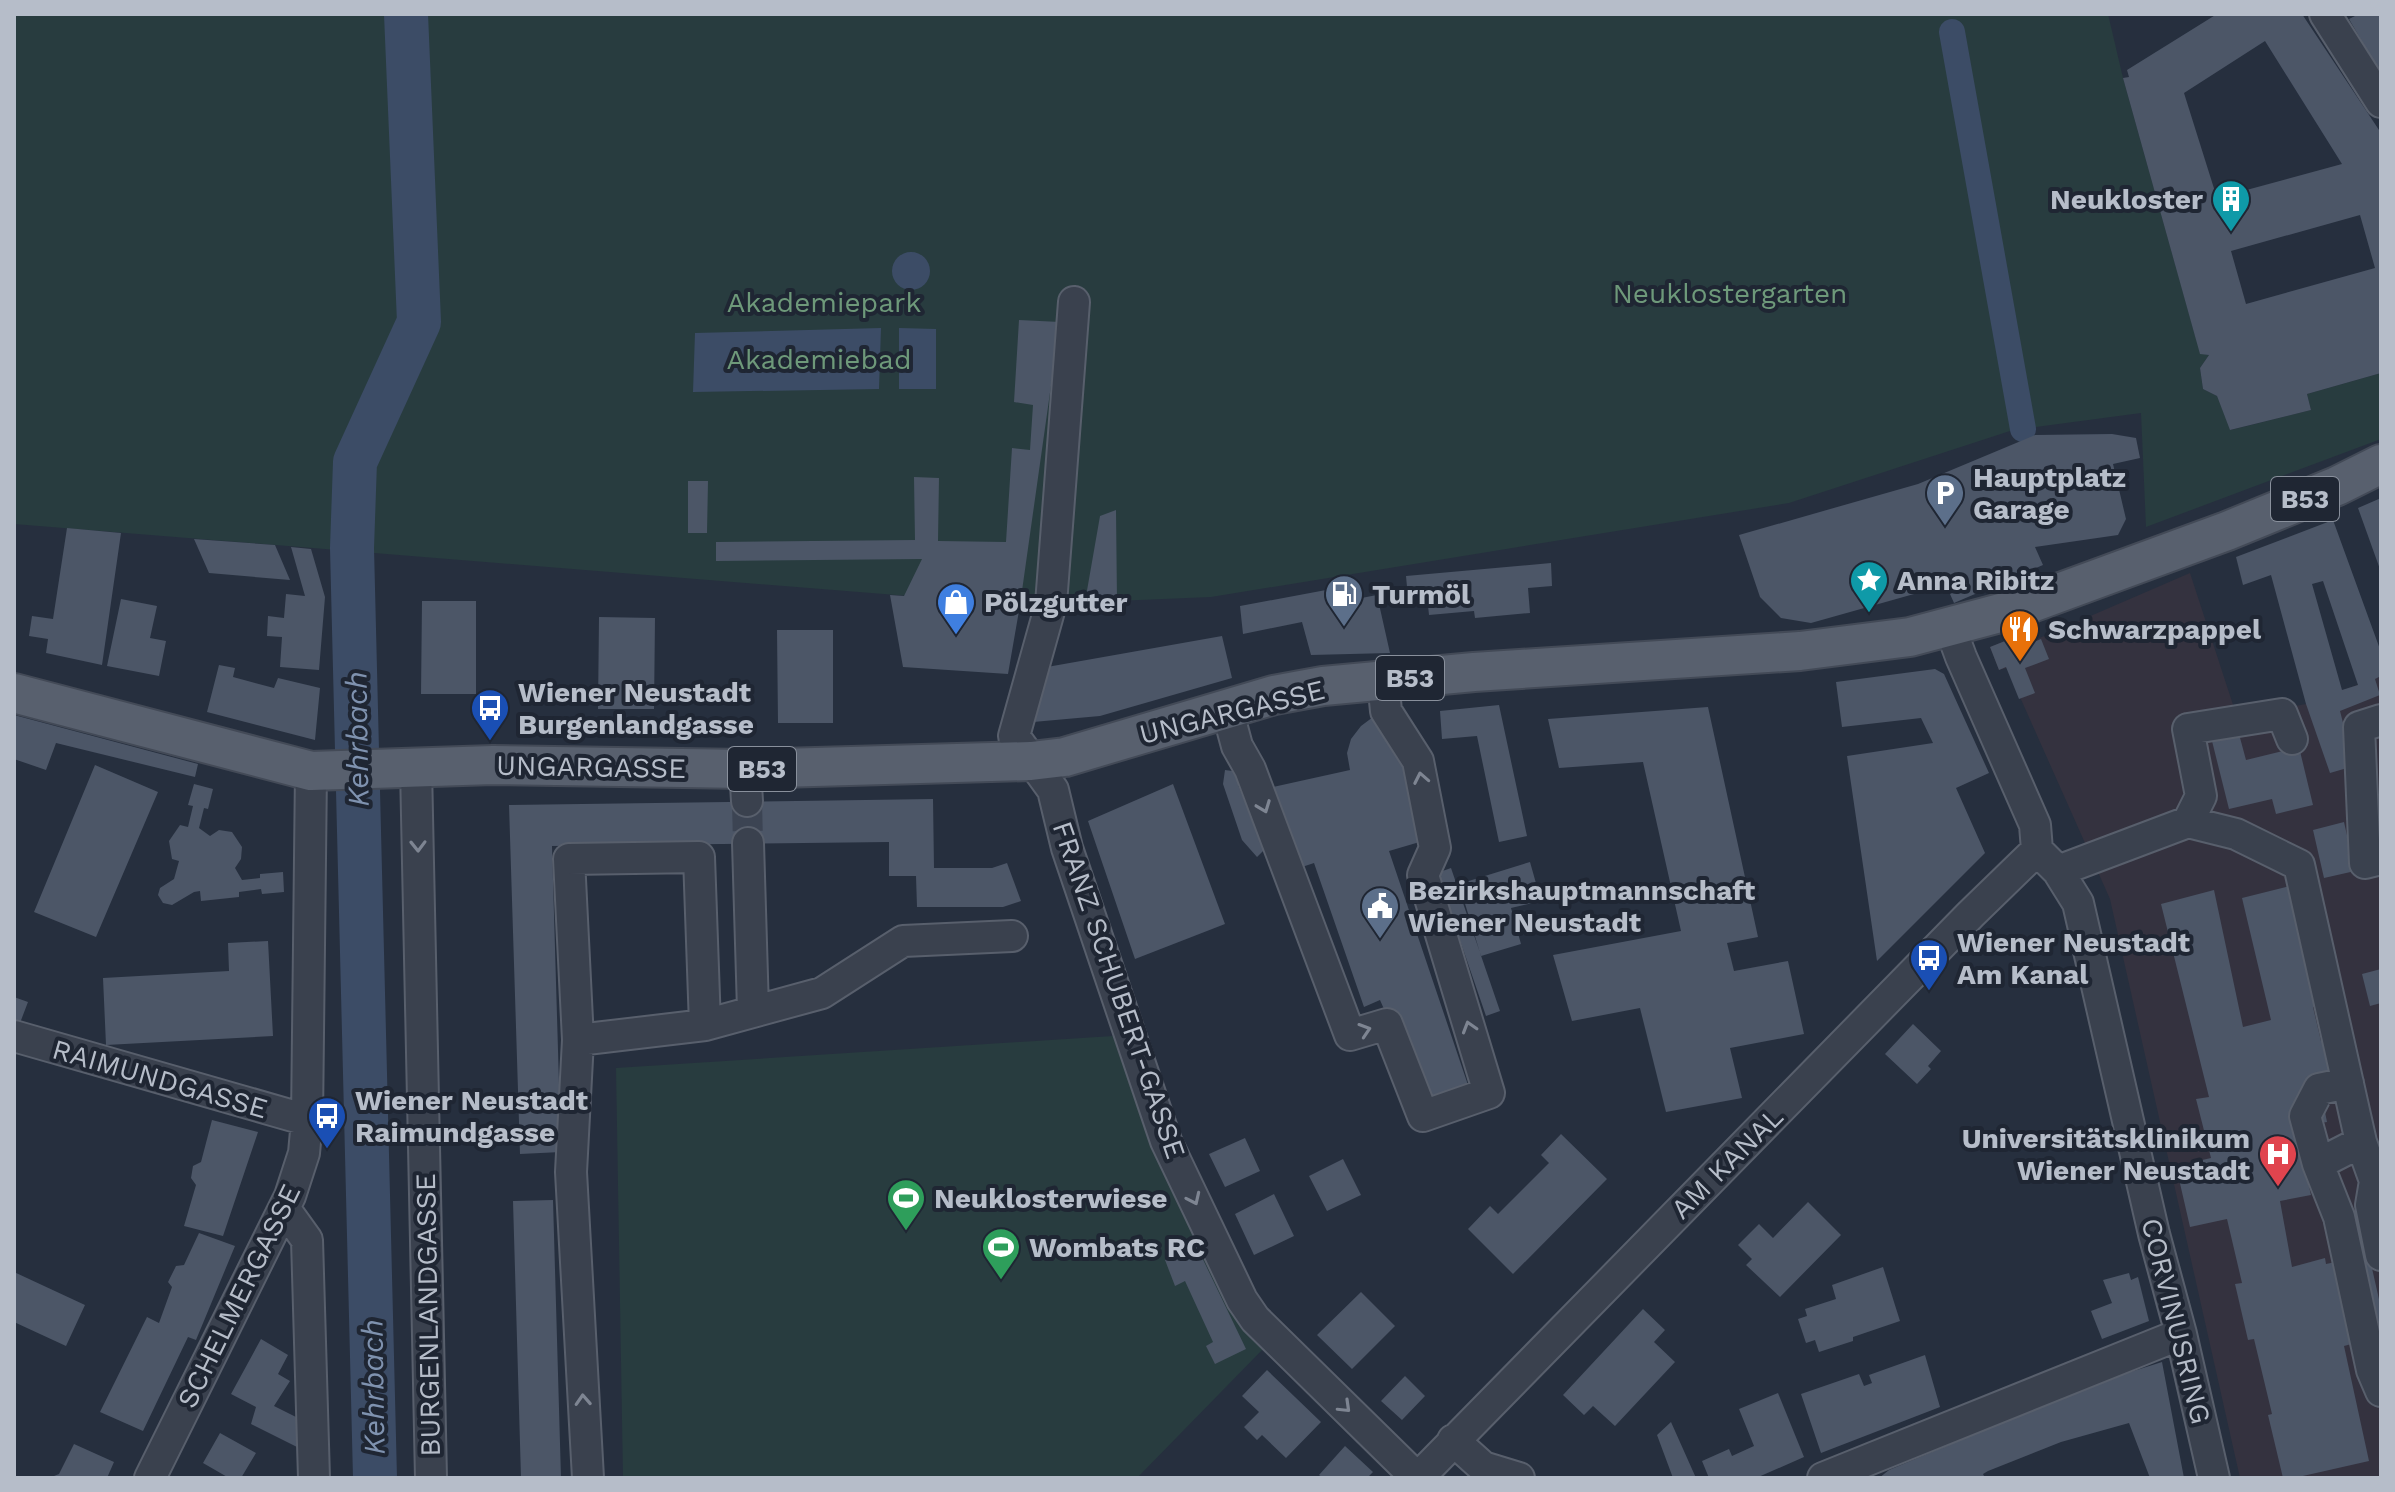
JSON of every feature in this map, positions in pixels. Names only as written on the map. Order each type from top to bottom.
[{"type":"main road","name":"UNGARGASSE","points":[[341,771],[493,765],[746,785],[1031,761],[1065,757],[1274,695],[1323,686],[1666,658],[1800,651],[1910,637],[2015,609],[2227,531],[2337,486],[2381,464]]},
{"type":"main road","name":"B53","points":[[14,693],[341,771]]},
{"type":"street","points":[[2325,14],[2381,102]]},
{"type":"street","name":"FRANZ SCHUBERT-GASSE","points":[[1074,302],[1051,604],[1014,736],[1053,790],[1067,848],[1166,1141],[1242,1300],[1255,1319],[1418,1478]]},
{"type":"street","name":"CORVINUSRING","points":[[1950,627],[2048,861],[2078,903],[2214,1478]]},
{"type":"street","points":[[1227,709],[1235,758],[1250,769],[1350,1035],[1387,1024],[1423,1116],[1489,1093],[1423,875],[1439,859],[1418,761],[1386,711],[1383,680]]},
{"type":"street","points":[[2188,822],[2201,796],[2188,729],[2282,714],[2292,739]]},
{"type":"street","points":[[2381,720],[2359,727],[2365,863],[2381,859]]},
{"type":"street","name":"BURGENLANDGASSE","points":[[416,768],[431,1478]]},
{"type":"street","name":"SCHELMERGASSE","points":[[150,1478],[284,1208],[304,1153],[341,771]]},
{"type":"street","points":[[2048,861],[2188,822],[2236,834],[2299,865],[2361,1142],[2375,1181],[2371,1205],[2381,1255]]},
{"type":"street","points":[[748,843],[753,1010]]},
{"type":"street","points":[[588,1478],[571,1172],[578,1040],[569,859],[699,857],[705,1025]]},
{"type":"street","name":"AM KANAL","points":[[1418,1478],[1971,914],[2048,861]]},
{"type":"street","points":[[578,1040],[705,1025],[822,993],[903,941],[1012,936]]},
{"type":"street","name":"RAIMUNDGASSE","points":[[14,1036],[307,1120]]},
{"type":"street","points":[[2348,1083],[2319,1089],[2305,1116],[2318,1164],[2339,1217],[2372,1370],[2381,1391]]},
{"type":"street","points":[[2318,1164],[2361,1142]]},
{"type":"street","points":[[2339,1217],[2371,1205]]},
{"type":"street","points":[[284,1208],[307,1240],[314,1478]]},
{"type":"street","points":[[1823,1478],[2181,1334]]},
{"type":"street","points":[[1453,1440],[1483,1467],[1519,1478]]},
{"type":"shaded area","name":"Universitätsklinikum Wiener Neustadt","points":[[2190,573],[2237,717],[2306,704],[2381,676],[2381,1478],[2240,1478],[2110,899],[2007,668],[1999,670],[1990,647],[2015,637],[2019,647]]},
{"type":"green space","points":[[14,14],[2108,14],[2200,353],[2209,355],[2200,368],[2203,389],[2217,396],[2231,430],[2311,410],[2307,394],[2381,373],[2381,439],[2146,527],[2141,413],[2013,430],[1789,503],[1211,597],[1020,605],[14,524]]},
{"type":"green space","name":"Neuklosterwiese","points":[[1113,1036],[1150,1144],[1237,1319],[1264,1348],[1137,1478],[623,1478],[616,1068]]},
{"type":"water","points":[[911,252],[924,258],[930,271],[924,284],[911,290],[898,284],[892,271],[898,258]]},
{"type":"water","points":[[881,328],[879,389],[693,392],[695,333]]},
{"type":"water","points":[[899,328],[936,329],[936,389],[899,389]]},
{"type":"building","name":"Neukloster","points":[[2217,14],[2302,14],[2381,133],[2381,373],[2307,394],[2311,410],[2230,430],[2217,396],[2203,389],[2200,368],[2209,355],[2200,354],[2123,78],[2129,77],[2127,70]],"holes":[[[2265,41],[2342,164],[2217,198],[2184,93]],[[2360,215],[2375,268],[2246,304],[2231,251]]]},
{"type":"building","points":[[2359,14],[2381,14],[2381,74],[2349,19]]},
{"type":"building","points":[[1019,320],[1060,322],[1008,674],[903,667],[890,595],[904,596],[922,559],[716,561],[716,542],[915,540],[914,477],[939,478],[938,541],[1006,542],[1012,448],[1030,450],[1033,405],[1014,402]]},
{"type":"building","name":"Hauptplatz Garage","points":[[2112,434],[2136,438],[2140,458],[2113,464],[2126,519],[2118,535],[2035,547],[2043,565],[1954,603],[1946,585],[1811,623],[1781,618],[1760,597],[1739,535],[1918,484],[2035,435]]},
{"type":"building","points":[[688,481],[708,481],[707,533],[688,533]]},
{"type":"building","points":[[2381,498],[2381,572],[2358,508]]},
{"type":"building","points":[[1116,510],[1117,601],[1085,602],[1100,516]]},
{"type":"building","points":[[2333,520],[2381,652],[2381,676],[2375,679],[2380,695],[2340,711],[2354,766],[2330,773],[2306,704],[2271,575],[2243,585],[2236,557]],"holes":[[[2323,581],[2358,685],[2342,690],[2312,584]]]},
{"type":"building","points":[[67,528],[121,533],[102,665],[46,653],[48,639],[29,636],[32,616],[53,619]]},
{"type":"building","points":[[194,539],[275,545],[290,580],[209,573]]},
{"type":"building","points":[[291,547],[311,549],[325,597],[319,670],[280,667],[282,637],[267,636],[268,616],[284,618],[286,594],[305,596]]},
{"type":"building","points":[[1551,563],[1552,586],[1528,588],[1530,613],[1475,618],[1474,611],[1429,615],[1427,596],[1408,598],[1406,576]]},
{"type":"building","name":"Turmöl","points":[[1326,590],[1330,604],[1377,595],[1390,653],[1311,655],[1302,622],[1243,634],[1240,606]]},
{"type":"building","points":[[121,599],[157,606],[150,638],[166,641],[159,676],[107,666]]},
{"type":"building","points":[[422,601],[476,601],[476,694],[421,694]]},
{"type":"building","points":[[599,617],[655,618],[654,709],[598,709]]},
{"type":"building","points":[[777,630],[833,630],[833,723],[778,723]]},
{"type":"building","points":[[1222,636],[1232,678],[1100,716],[1033,722],[1047,667]]},
{"type":"building","points":[[2015,637],[2019,648],[2041,639],[2049,659],[2025,668],[2035,693],[2019,699],[2006,667],[1999,670],[1990,647]]},
{"type":"building","points":[[219,665],[235,668],[233,677],[274,688],[278,678],[320,688],[315,740],[207,712]]},
{"type":"building","points":[[1935,669],[1944,674],[1989,773],[1956,788],[1985,853],[1877,961],[1847,756],[1933,743],[1921,718],[1842,727],[1836,682]]},
{"type":"building","points":[[1499,705],[1527,836],[1499,842],[1477,736],[1442,739],[1440,711]]},
{"type":"building","points":[[1708,707],[1758,937],[1727,943],[1734,971],[1788,961],[1804,1034],[1730,1048],[1742,1098],[1666,1112],[1640,1008],[1572,1021],[1553,955],[1681,931],[1643,762],[1559,768],[1548,719]]},
{"type":"building","points":[[14,715],[198,764],[195,777],[56,743],[46,770],[14,759]]},
{"type":"building","name":"Bezirkshauptmannschaft Wiener Neustadt","points":[[1373,717],[1407,765],[1423,841],[1389,851],[1468,1085],[1424,1100],[1380,1000],[1364,1007],[1314,863],[1296,869],[1279,822],[1273,787],[1350,770],[1347,753],[1351,739]]},
{"type":"building","points":[[2239,734],[2246,760],[2299,747],[2313,805],[2276,814],[2272,799],[2229,809],[2212,741]]},
{"type":"building","points":[[95,765],[158,792],[96,937],[34,912]]},
{"type":"building","points":[[1225,770],[1240,772],[1238,785],[1258,834],[1269,845],[1257,857],[1242,840],[1223,784]]},
{"type":"building","points":[[194,784],[213,789],[199,828],[210,836],[219,830],[232,832],[242,847],[241,859],[235,868],[242,880],[260,878],[260,874],[283,872],[284,892],[262,894],[261,889],[239,892],[239,897],[201,901],[200,891],[172,905],[163,903],[158,895],[160,888],[174,879],[179,861],[172,859],[169,841],[180,825],[188,827],[193,806],[188,805]]},
{"type":"building","points":[[1173,784],[1225,924],[1135,959],[1088,821]]},
{"type":"building","points":[[933,799],[934,868],[992,868],[1007,863],[1021,901],[1003,907],[917,907],[916,876],[889,876],[889,842],[552,846],[561,1152],[520,1154],[509,805]]},
{"type":"building","points":[[2344,822],[2355,871],[2324,878],[2313,830]]},
{"type":"building","points":[[1530,862],[1541,901],[1511,908],[1521,944],[1481,956],[1459,884]]},
{"type":"building","points":[[1451,868],[1500,1011],[1486,1016],[1437,873]]},
{"type":"building","points":[[2294,885],[2318,1006],[2313,1007],[2321,1041],[2326,1039],[2339,1100],[2330,1102],[2325,1112],[2327,1122],[2295,1127],[2311,1195],[2280,1201],[2292,1267],[2325,1258],[2326,1264],[2369,1255],[2381,1308],[2381,1336],[2344,1346],[2369,1461],[2283,1478],[2254,1339],[2248,1340],[2235,1284],[2242,1283],[2227,1219],[2190,1227],[2176,1166],[2211,1158],[2196,1099],[2209,1097],[2161,904],[2214,890],[2243,1027],[2271,1020],[2242,898]]},
{"type":"building","points":[[268,941],[273,1036],[106,1045],[103,978],[229,971],[228,943]]},
{"type":"building","points":[[2381,969],[2381,1003],[2370,1006],[2362,974]]},
{"type":"building","points":[[14,997],[28,1002],[20,1023],[14,1021]]},
{"type":"building","points":[[1913,1024],[1941,1051],[1928,1066],[1931,1069],[1917,1084],[1885,1054]]},
{"type":"building","points":[[212,1120],[258,1132],[223,1236],[184,1226],[196,1185],[191,1178],[193,1166],[201,1162]]},
{"type":"building","points":[[1561,1134],[1607,1179],[1513,1274],[1468,1229],[1490,1206],[1498,1214],[1549,1163],[1541,1155]]},
{"type":"building","points":[[1245,1138],[1260,1171],[1225,1187],[1209,1154]]},
{"type":"building","points":[[1343,1159],[1361,1195],[1327,1211],[1309,1176]]},
{"type":"building","points":[[1274,1194],[1294,1236],[1254,1255],[1235,1214]]},
{"type":"building","points":[[553,1200],[561,1478],[521,1478],[513,1201]]},
{"type":"building","points":[[1808,1202],[1841,1235],[1780,1297],[1746,1265],[1752,1259],[1738,1245],[1759,1224],[1773,1238]]},
{"type":"building","points":[[199,1233],[235,1246],[196,1340],[188,1337],[143,1431],[100,1412],[147,1317],[159,1323],[172,1287],[168,1282],[176,1266],[184,1265]]},
{"type":"building","points":[[1197,1247],[1246,1349],[1215,1364],[1206,1346],[1213,1342],[1185,1281],[1175,1286],[1165,1260]]},
{"type":"building","points":[[1883,1267],[1900,1321],[1819,1352],[1815,1340],[1806,1343],[1798,1319],[1807,1316],[1805,1309],[1836,1299],[1832,1285]]},
{"type":"building","points":[[14,1272],[85,1305],[66,1346],[14,1322]]},
{"type":"building","points":[[2129,1273],[2131,1280],[2138,1277],[2149,1321],[2102,1339],[2091,1311],[2112,1303],[2103,1280]]},
{"type":"building","points":[[1361,1292],[1395,1326],[1352,1369],[1317,1335]]},
{"type":"building","points":[[1643,1309],[1665,1330],[1654,1342],[1675,1362],[1615,1426],[1593,1406],[1584,1415],[1563,1395]]},
{"type":"building","points":[[261,1339],[288,1355],[278,1374],[290,1381],[274,1406],[298,1418],[297,1447],[251,1424],[256,1407],[231,1394]]},
{"type":"building","points":[[1925,1355],[1940,1407],[1821,1453],[1801,1394],[1859,1374],[1864,1386],[1872,1383],[1869,1375]]},
{"type":"building","points":[[2162,1362],[2184,1478],[2150,1478],[2129,1423],[2061,1442],[1988,1471],[1983,1474],[1985,1478],[1879,1478],[1889,1470],[2102,1381]]},
{"type":"building","points":[[1267,1370],[1321,1422],[1286,1458],[1262,1435],[1257,1440],[1244,1427],[1259,1412],[1242,1396]]},
{"type":"building","points":[[1405,1376],[1425,1396],[1402,1420],[1381,1401]]},
{"type":"building","points":[[1778,1393],[1804,1457],[1756,1478],[1709,1478],[1702,1461],[1729,1449],[1732,1456],[1754,1446],[1739,1409]]},
{"type":"building","points":[[1671,1422],[1696,1478],[1673,1478],[1657,1435]]},
{"type":"building","points":[[220,1433],[256,1453],[241,1478],[229,1478],[203,1463]]},
{"type":"building","points":[[74,1444],[114,1462],[107,1478],[49,1478],[59,1474]]},
{"type":"building","points":[[1345,1446],[1373,1472],[1367,1478],[1323,1478],[1319,1475]]},
{"type":"waterway","name":"Kehrbach","points":[[375,1478],[352,548],[355,462],[419,322],[406,14]]},
{"type":"waterway","points":[[1952,32],[2023,429]]},
{"type":"tunnel","points":[[747,801],[748,843]]},
{"type":"place","name":"Neukloster","points":[[2231,233]]},
{"type":"place","name":"Hauptplatz Garage","points":[[1945,527]]},
{"type":"place","name":"Anna Ribitz","points":[[1869,614]]},
{"type":"place","name":"Turmöl","points":[[1344,628]]},
{"type":"place","name":"Pölzgutter","points":[[956,636]]},
{"type":"place","name":"Schwarzpappel","points":[[2020,663]]},
{"type":"place","name":"Wiener Neustadt Burgenlandgasse","points":[[490,742]]},
{"type":"place","name":"Bezirkshauptmannschaft Wiener Neustadt","points":[[1380,940]]},
{"type":"place","name":"Wiener Neustadt Am Kanal","points":[[1929,992]]},
{"type":"place","name":"Wiener Neustadt Raimundgasse","points":[[327,1150]]},
{"type":"place","name":"Universitätsklinikum Wiener Neustadt","points":[[2278,1188]]},
{"type":"place","name":"Neuklosterwiese","points":[[906,1232]]},
{"type":"place","name":"Wombats RC","points":[[1001,1281]]},
{"type":"park label","name":"Neuklostergarten","points":[[1730,293]]},
{"type":"park label","name":"Akademiepark","points":[[824,302]]},
{"type":"park label","name":"Akademiebad","points":[[819,359]]}]
